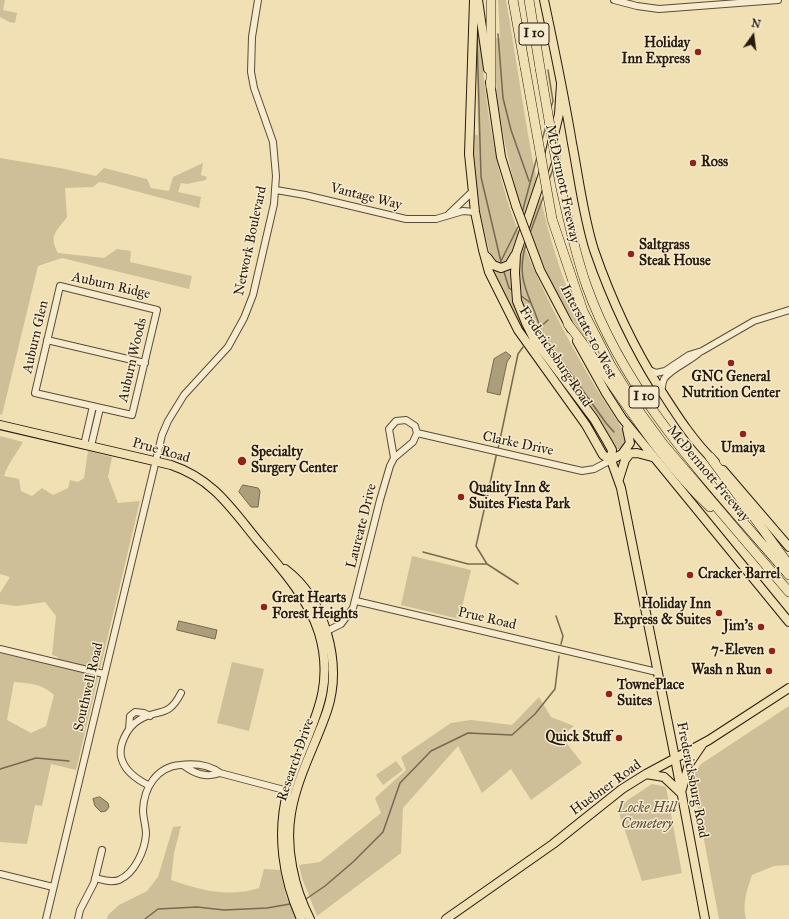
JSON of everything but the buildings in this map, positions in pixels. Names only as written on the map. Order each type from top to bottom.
[{"type":"highway","points":[[491,0],[491,88]]},
{"type":"highway","name":"McDermott Freeway","points":[[513,0],[552,219],[583,311],[611,366],[641,414],[664,444],[789,592]]},
{"type":"highway","name":"McDermott Freeway","points":[[529,0],[560,184],[577,257],[587,288],[621,360],[637,387],[669,432],[789,575]]},
{"type":"highway","points":[[568,324],[588,349],[646,434],[677,473],[741,535]]},
{"type":"highway","points":[[710,457],[789,565]]},
{"type":"main road","name":"Fredericksburg Road","points":[[474,0],[469,130],[475,212],[482,250],[492,278],[518,330],[586,425],[603,455],[611,460]]},
{"type":"main road","name":"Interstate 10 West","points":[[478,0],[501,157],[516,206],[540,270],[606,393],[625,422],[652,457],[789,622]]},
{"type":"main road","points":[[546,2],[580,192],[594,250],[615,307],[647,369],[680,419],[710,457],[728,475],[789,546]]},
{"type":"main road","name":"Fredericksburg Road","points":[[561,84],[559,114],[550,150],[516,254],[515,273],[518,301],[534,339],[594,419],[612,450],[611,460],[619,479],[656,672],[675,758],[705,919]]},
{"type":"main road","points":[[482,250],[493,265],[501,268],[509,265],[516,254]]},
{"type":"main road","points":[[619,479],[630,443],[625,422]]},
{"type":"main road","name":"Prue Road","points":[[0,425],[155,461],[189,471],[206,482],[220,495],[278,564],[305,602],[323,633]]},
{"type":"main road","points":[[611,460],[638,453],[652,457]]},
{"type":"main road","name":"Research Drive","points":[[310,919],[297,887],[292,864],[290,834],[291,815],[295,793],[325,686],[323,633]]},
{"type":"main road","name":"Research Drive","points":[[305,753],[324,718],[332,692],[332,678],[323,633]]},
{"type":"main road","points":[[324,718],[327,693],[325,686]]},
{"type":"main road","name":"Huebner Road","points":[[446,919],[554,844],[622,789],[646,774],[704,743],[789,688]]},
{"type":"main road","points":[[646,774],[664,777],[681,793],[689,764],[704,743]]},
{"type":"main road","points":[[290,834],[289,820],[291,799],[288,791],[294,786],[304,760],[305,753]]},
{"type":"main road","name":"Research Drive","points":[[288,791],[282,828],[284,865],[290,889],[302,919]]},
{"type":"street","name":"Network Boulevard","points":[[155,461],[162,435],[175,407],[194,383],[216,362],[228,347],[244,318],[252,295],[276,190],[276,159],[273,142],[254,88],[251,72],[252,37],[258,0]]},
{"type":"street","points":[[614,0],[637,6],[659,9],[778,0]]},
{"type":"street","name":"Vantage Way","points":[[276,190],[305,195],[406,219],[436,219],[463,211],[475,212]]},
{"type":"street","points":[[450,214],[473,191]]},
{"type":"street","name":"Auburn Ridge","points":[[60,286],[157,310]]},
{"type":"street","name":"Auburn Glen","points":[[60,286],[35,393],[93,406]]},
{"type":"street","name":"Auburn Woods","points":[[100,408],[132,415],[157,310]]},
{"type":"street","points":[[661,392],[664,379],[668,374],[692,360],[702,351],[754,321],[789,310]]},
{"type":"street","points":[[47,340],[145,362]]},
{"type":"street","points":[[647,369],[660,373],[689,355],[702,351]]},
{"type":"street","points":[[87,446],[92,423],[93,406],[100,408],[92,423]]},
{"type":"street","points":[[401,419],[406,420],[415,426],[417,433],[413,442],[394,458],[389,435],[392,424],[401,419]]},
{"type":"street","name":"Clarke Drive","points":[[417,433],[471,447],[500,451],[582,472],[594,469],[611,460]]},
{"type":"street","name":"Laureate Drive","points":[[356,601],[380,500],[394,458]]},
{"type":"street","name":"Southwell Road","points":[[46,919],[155,461]]},
{"type":"street","points":[[323,633],[346,619],[356,601]]},
{"type":"street","name":"Prue Road","points":[[356,601],[656,672]]},
{"type":"street","points":[[0,649],[104,674]]},
{"type":"street","points":[[148,785],[130,773],[121,759],[122,742],[129,729],[139,720],[169,710],[176,703],[181,693]]},
{"type":"street","points":[[95,878],[110,881],[120,879],[136,864],[146,834],[143,809],[148,785],[164,770],[172,766],[198,764],[212,768],[220,774],[288,791]]},
{"type":"street","points":[[196,773],[198,764]]},
{"type":"street","points":[[183,765],[196,773],[210,777],[220,774]]},
{"type":"street","points":[[78,919],[80,910],[95,878],[102,850]]},
{"type":"street","points":[[0,874],[53,887]]},
{"type":"green space","points":[[0,0],[5,0],[3,10],[17,13],[15,23],[9,22],[0,17]]},
{"type":"green space","points":[[498,0],[506,0],[527,130],[547,225],[570,295],[598,357],[574,322],[553,285],[521,206],[501,124],[496,81],[493,39],[500,38]]},
{"type":"green space","points":[[476,19],[478,20],[490,125],[508,203],[533,268],[552,307],[593,383],[628,439],[621,450],[614,448],[529,326],[522,330],[495,275],[479,208],[473,152],[473,134],[478,135]]},
{"type":"green space","points":[[0,158],[60,168],[96,176],[104,168],[147,179],[151,188],[169,191],[173,177],[203,163],[201,175],[207,177],[206,180],[187,184],[181,183],[178,192],[201,197],[199,208],[99,182],[93,187],[65,188],[67,217],[57,230],[54,237],[55,247],[58,253],[104,258],[117,249],[131,251],[130,262],[192,276],[189,289],[62,258],[38,266],[2,415],[0,414]]},
{"type":"green space","points":[[0,436],[23,442],[10,462],[4,476],[19,479],[21,491],[32,496],[42,488],[53,495],[68,488],[70,480],[78,482],[84,478],[88,451],[112,457],[108,477],[118,503],[140,501],[76,770],[51,764],[42,806],[35,805],[27,844],[0,842],[0,653],[56,666],[58,657],[52,655],[56,616],[45,602],[17,606],[0,604],[0,593],[10,577],[0,574]],"holes":[[[14,682],[40,686],[54,695],[46,726],[31,733],[7,720]]]},
{"type":"green space","points":[[412,556],[471,570],[459,619],[401,605]]},
{"type":"green space","points":[[232,662],[264,669],[249,731],[217,723]]},
{"type":"green space","points":[[539,697],[551,717],[574,726],[561,736],[582,763],[531,800],[511,769],[482,793],[458,746],[403,808],[401,853],[317,916],[302,878],[299,865],[320,862],[381,813],[375,798],[406,770],[401,757],[451,723],[471,720],[512,725]]},
{"type":"green space","points":[[789,706],[789,865],[774,866],[752,875],[745,902],[746,919],[719,919],[692,777],[701,764]]},
{"type":"green space","points":[[396,761],[403,770],[383,785],[376,775]]},
{"type":"green space","name":"Locke Hill Cemetery","points":[[652,784],[666,787],[682,873],[642,881],[617,807]]},
{"type":"green space","points":[[181,826],[174,853],[171,880],[215,892],[248,891],[259,888],[264,869],[280,870],[286,896],[297,919],[107,919],[108,915],[119,905],[147,891],[158,877],[173,827]]},
{"type":"shaded area","points":[[506,352],[511,356],[507,362],[500,395],[487,392],[494,359]]},
{"type":"shaded area","points":[[243,485],[258,488],[260,491],[258,507],[251,507],[239,492]]},
{"type":"shaded area","points":[[179,621],[217,630],[215,639],[177,630]]},
{"type":"shaded area","points":[[100,797],[108,803],[109,807],[106,811],[101,812],[95,806],[93,799]]},
{"type":"waterway","points":[[498,34],[503,98],[511,130],[529,181]]},
{"type":"waterway","points":[[477,36],[481,177],[501,262]]},
{"type":"waterway","points":[[548,70],[553,101],[551,107]]},
{"type":"waterway","points":[[542,140],[546,126]]},
{"type":"waterway","points":[[522,213],[537,157]]},
{"type":"waterway","points":[[549,180],[553,169]]},
{"type":"waterway","points":[[530,233],[544,195]]},
{"type":"waterway","points":[[501,261],[519,225]]},
{"type":"waterway","points":[[526,244],[522,268],[523,278],[540,327]]},
{"type":"waterway","points":[[504,272],[509,288],[512,290]]},
{"type":"waterway","points":[[521,296],[531,303]]},
{"type":"waterway","points":[[536,331],[548,320]]},
{"type":"waterway","points":[[536,332],[542,333],[614,432]]},
{"type":"waterway","points":[[498,449],[518,354],[523,347]]},
{"type":"waterway","points":[[497,452],[476,546],[487,564],[518,584]]},
{"type":"waterway","points":[[423,552],[468,564],[487,564]]},
{"type":"waterway","points":[[556,616],[563,636],[561,644]]},
{"type":"waterway","points":[[306,899],[325,886],[353,862],[383,832],[400,783],[431,751],[468,733],[512,735],[535,714],[555,689],[559,656]]},
{"type":"waterway","points":[[0,769],[36,758],[69,761]]},
{"type":"waterway","points":[[145,919],[158,909],[197,907],[224,910],[267,908],[290,904]]},
{"type":"place","name":"Holiday Inn Express","points":[[698,52]]},
{"type":"place","name":"Ross","points":[[693,163]]},
{"type":"place","name":"Saltgrass Steak House","points":[[631,254]]},
{"type":"place","name":"GNC General Nutrition Center","points":[[731,363]]},
{"type":"place","name":"Umaiya","points":[[743,434]]},
{"type":"place","name":"Specialty Surgery Center","points":[[242,461]]},
{"type":"place","name":"Quality Inn & Suites Fiesta Park","points":[[461,497]]},
{"type":"place","name":"Cracker Barrel","points":[[690,575]]},
{"type":"place","name":"Great Hearts Forest Heights","points":[[264,607]]},
{"type":"place","name":"Holiday Inn Express & Suites","points":[[719,613]]},
{"type":"place","name":"Jim's","points":[[761,627]]},
{"type":"place","name":"7-Eleven","points":[[772,651]]},
{"type":"place","name":"Wash n Run","points":[[769,671]]},
{"type":"place","name":"TownePlace Suites","points":[[609,694]]},
{"type":"place","name":"Quick Stuff","points":[[619,738]]}]
